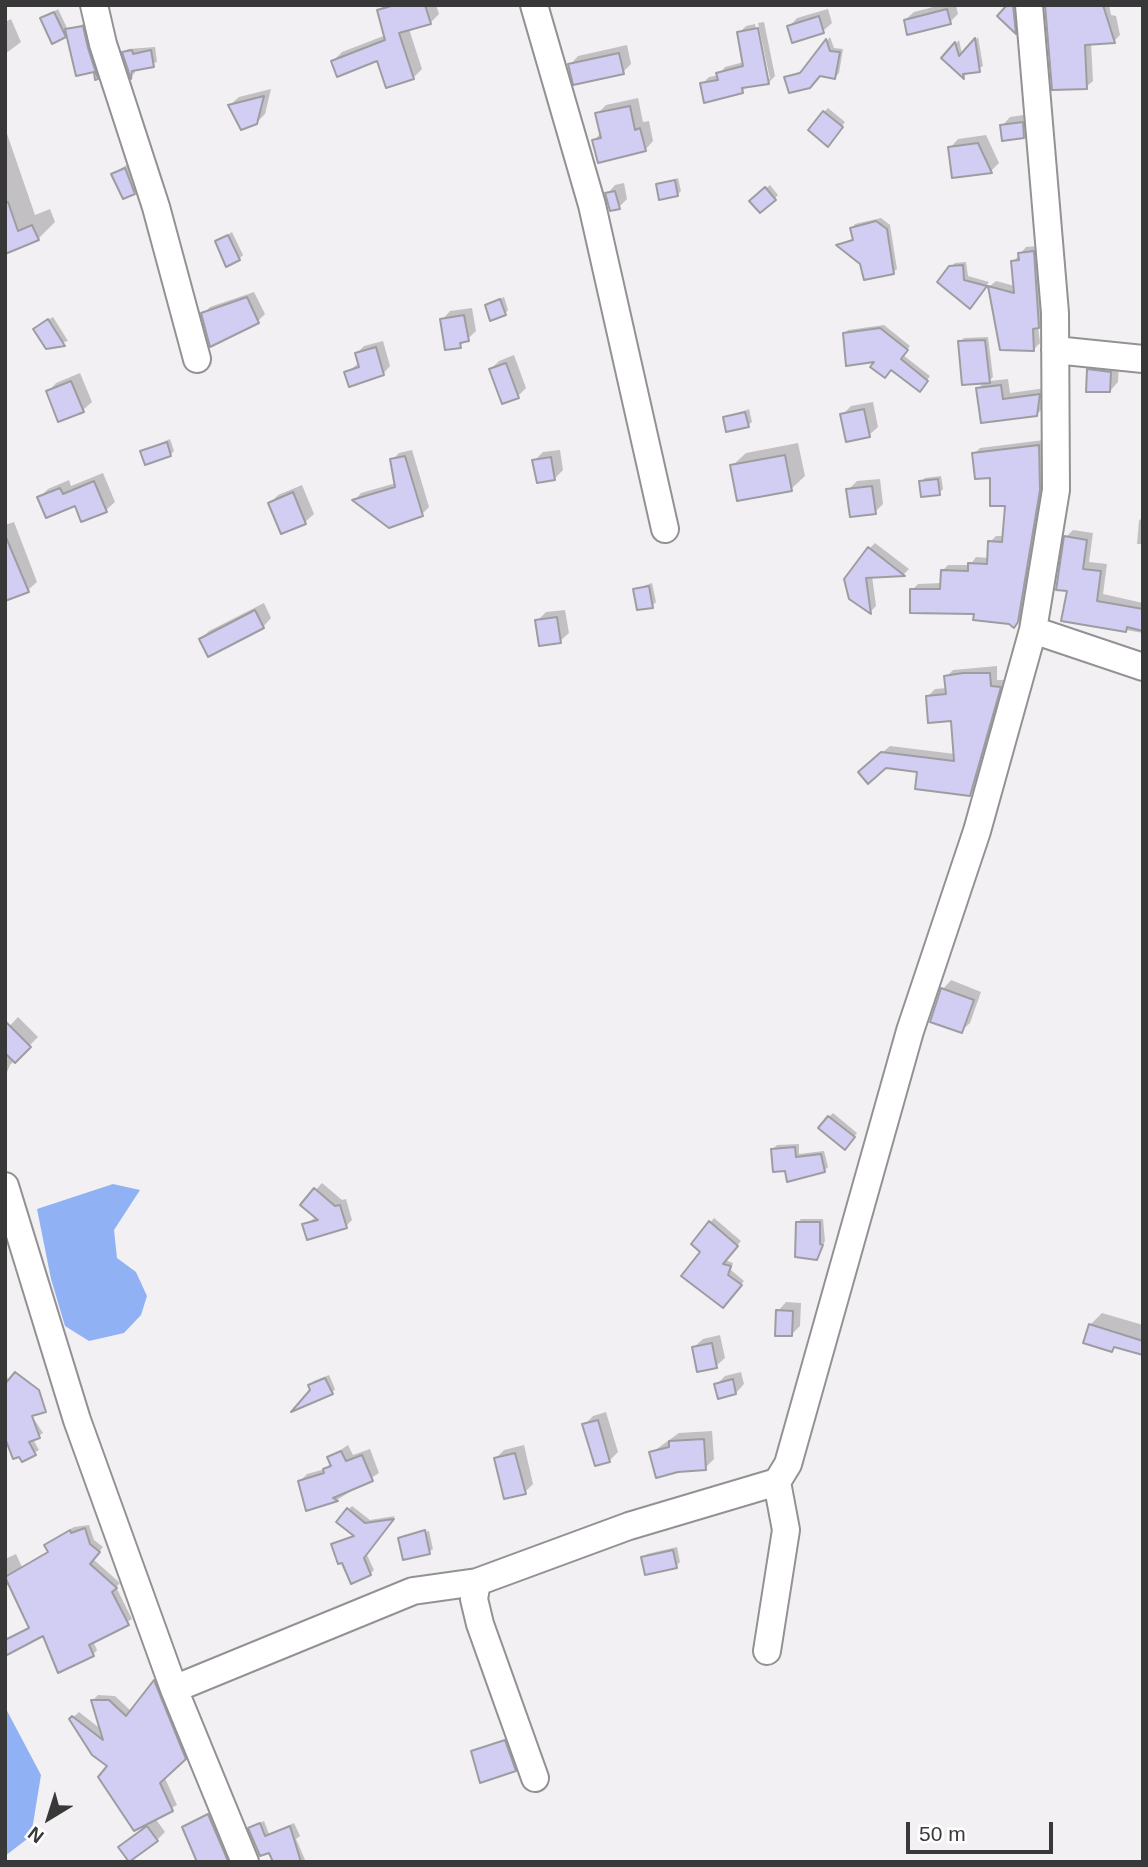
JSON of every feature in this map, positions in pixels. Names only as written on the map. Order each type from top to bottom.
[{"type":"street","points":[[94,5],[103,44],[152,195],[197,359]]},
{"type":"street","points":[[534,5],[592,205],[665,529]]},
{"type":"street","points":[[174,1689],[413,1591],[477,1582],[629,1526],[777,1482],[788,1464],[910,1031],[977,831],[1033,630],[1056,491],[1055,313],[1029,5]]},
{"type":"street","points":[[1055,350],[1143,359]]},
{"type":"street","points":[[1033,630],[1143,667]]},
{"type":"street","points":[[5,1186],[77,1420],[174,1689],[244,1862]]},
{"type":"street","points":[[767,1651],[786,1530],[777,1482]]},
{"type":"street","points":[[477,1582],[474,1599],[480,1624],[535,1778]]},
{"type":"water","points":[[113,1184],[140,1190],[114,1230],[117,1258],[136,1272],[147,1296],[141,1315],[124,1333],[89,1341],[65,1326],[51,1279],[37,1209]]},
{"type":"water","points":[[5,1707],[41,1775],[31,1836],[5,1856]]},
{"type":"building","points":[[395,5],[425,5],[431,24],[399,33],[414,79],[386,88],[377,61],[337,77],[331,61],[385,40],[377,10]]},
{"type":"building","points":[[1007,5],[1013,5],[1016,34],[997,16]]},
{"type":"building","points":[[1045,5],[1103,5],[1115,43],[1085,45],[1087,89],[1052,90]]},
{"type":"building","points":[[947,9],[951,24],[907,35],[904,20]]},
{"type":"building","points":[[54,12],[66,37],[52,44],[40,18]]},
{"type":"building","points":[[819,16],[824,33],[792,43],[787,26]]},
{"type":"building","points":[[83,26],[98,79],[95,80],[94,72],[76,76],[65,29]]},
{"type":"building","points":[[758,28],[769,84],[742,88],[743,93],[704,103],[700,83],[718,80],[716,73],[743,66],[737,32]]},
{"type":"building","points":[[975,38],[980,72],[963,74],[964,79],[941,58],[955,42],[959,56]]},
{"type":"building","points":[[826,39],[830,51],[840,52],[835,79],[820,76],[810,88],[789,93],[784,77],[800,73]]},
{"type":"building","points":[[132,50],[133,54],[151,50],[154,67],[132,71],[131,79],[122,52]]},
{"type":"building","points":[[619,53],[624,74],[573,85],[568,64]]},
{"type":"building","points":[[264,96],[257,124],[241,130],[228,105]]},
{"type":"building","points":[[630,106],[635,130],[640,128],[646,151],[598,163],[592,140],[601,138],[595,113]]},
{"type":"building","points":[[823,111],[843,127],[828,147],[808,130]]},
{"type":"building","points":[[1023,122],[1024,138],[1002,141],[1000,125]]},
{"type":"building","points":[[978,143],[992,173],[952,178],[948,147]]},
{"type":"building","points":[[125,168],[135,194],[123,199],[111,174]]},
{"type":"building","points":[[675,180],[678,196],[659,200],[656,184]]},
{"type":"building","points":[[765,187],[776,200],[760,213],[749,201]]},
{"type":"building","points":[[615,191],[620,209],[610,211],[605,193]]},
{"type":"building","points":[[5,202],[8,202],[18,231],[32,225],[39,240],[5,254]]},
{"type":"building","points":[[876,221],[887,229],[894,274],[864,280],[860,264],[836,245],[853,240],[850,228]]},
{"type":"building","points":[[228,235],[240,260],[226,267],[215,241]]},
{"type":"building","points":[[1034,251],[1039,328],[1033,329],[1034,351],[1000,350],[988,286],[1014,293],[1011,261],[1019,260],[1018,253]]},
{"type":"building","points":[[963,265],[964,280],[987,286],[970,309],[937,282],[949,266]]},
{"type":"building","points":[[247,297],[259,323],[210,347],[201,313]]},
{"type":"building","points":[[500,299],[506,315],[490,321],[485,305]]},
{"type":"building","points":[[464,315],[469,341],[460,343],[461,348],[445,350],[440,319]]},
{"type":"building","points":[[48,319],[65,346],[46,349],[33,329]]},
{"type":"building","points":[[880,328],[908,350],[901,359],[928,381],[920,392],[891,370],[885,378],[870,367],[874,362],[846,366],[843,333]]},
{"type":"building","points":[[985,340],[990,383],[962,385],[958,341]]},
{"type":"building","points":[[376,347],[384,375],[349,387],[344,372],[359,367],[355,353]]},
{"type":"building","points":[[506,363],[519,398],[502,404],[489,369]]},
{"type":"building","points":[[1087,369],[1111,372],[1110,392],[1086,392]]},
{"type":"building","points":[[71,381],[84,412],[58,422],[46,391]]},
{"type":"building","points":[[1001,385],[1003,399],[1040,394],[1037,416],[981,423],[976,388]]},
{"type":"building","points":[[864,409],[870,437],[846,442],[840,414]]},
{"type":"building","points":[[745,412],[749,427],[726,432],[723,417]]},
{"type":"building","points":[[167,442],[171,456],[145,465],[140,451]]},
{"type":"building","points":[[1039,445],[1040,490],[1018,622],[1014,628],[1009,624],[973,620],[974,614],[910,613],[910,589],[940,589],[941,570],[968,571],[968,563],[987,564],[988,541],[1002,542],[1005,506],[990,506],[990,478],[975,479],[972,453]]},
{"type":"building","points":[[785,455],[792,491],[737,501],[730,465]]},
{"type":"building","points":[[405,456],[423,516],[389,528],[352,500],[395,487],[390,459]]},
{"type":"building","points":[[551,457],[555,480],[537,483],[532,460]]},
{"type":"building","points":[[938,479],[940,495],[921,497],[919,481]]},
{"type":"building","points":[[94,481],[107,512],[81,522],[75,506],[46,518],[37,497],[60,488],[63,494]]},
{"type":"building","points":[[872,486],[876,514],[850,517],[846,489]]},
{"type":"building","points":[[293,492],[306,524],[281,534],[268,503]]},
{"type":"building","points":[[5,535],[29,592],[5,601]]},
{"type":"building","points":[[1064,536],[1087,540],[1083,569],[1101,571],[1097,601],[1143,609],[1143,631],[1127,627],[1126,632],[1061,621],[1067,591],[1056,590]]},
{"type":"building","points":[[868,547],[905,576],[866,578],[871,614],[849,599],[844,579]]},
{"type":"building","points":[[649,586],[653,608],[637,610],[633,589]]},
{"type":"building","points":[[255,610],[264,628],[208,657],[199,639]]},
{"type":"building","points":[[557,617],[561,643],[539,646],[535,620]]},
{"type":"building","points":[[990,673],[991,686],[1001,687],[970,796],[915,789],[917,772],[886,768],[868,784],[858,772],[881,752],[954,761],[951,721],[928,723],[926,696],[946,694],[944,676]]},
{"type":"building","points":[[941,988],[974,1000],[962,1033],[930,1022]]},
{"type":"building","points":[[5,1021],[31,1047],[15,1063],[5,1053]]},
{"type":"building","points":[[828,1116],[855,1137],[845,1150],[818,1128]]},
{"type":"building","points":[[795,1147],[796,1157],[821,1154],[825,1172],[787,1182],[785,1171],[773,1172],[771,1149]]},
{"type":"building","points":[[314,1188],[335,1206],[340,1205],[347,1228],[307,1240],[302,1224],[318,1220],[300,1205]]},
{"type":"building","points":[[709,1221],[738,1246],[723,1264],[731,1266],[728,1275],[742,1285],[723,1308],[681,1276],[700,1252],[691,1244]]},
{"type":"building","points":[[796,1222],[820,1222],[820,1244],[823,1245],[817,1260],[795,1257]]},
{"type":"building","points":[[776,1310],[793,1311],[792,1336],[775,1336]]},
{"type":"building","points":[[1089,1324],[1143,1341],[1143,1355],[1114,1347],[1112,1352],[1083,1343]]},
{"type":"building","points":[[712,1343],[717,1368],[697,1372],[692,1347]]},
{"type":"building","points":[[15,1372],[39,1390],[46,1412],[32,1416],[40,1438],[29,1442],[36,1455],[22,1462],[19,1457],[13,1459],[5,1438],[5,1384]]},
{"type":"building","points":[[325,1378],[333,1394],[291,1412],[310,1390],[308,1385]]},
{"type":"building","points":[[733,1379],[736,1394],[718,1399],[714,1384]]},
{"type":"building","points":[[598,1420],[610,1462],[595,1466],[582,1424]]},
{"type":"building","points":[[704,1439],[706,1470],[678,1472],[656,1478],[649,1452],[669,1447],[669,1441]]},
{"type":"building","points":[[341,1451],[346,1461],[362,1455],[373,1481],[333,1498],[338,1501],[306,1511],[298,1481],[324,1473],[323,1469],[331,1466],[327,1457]]},
{"type":"building","points":[[515,1453],[526,1494],[504,1499],[494,1458]]},
{"type":"building","points":[[347,1508],[365,1523],[394,1519],[364,1558],[371,1575],[351,1584],[342,1563],[338,1564],[331,1544],[354,1536],[336,1522]]},
{"type":"building","points":[[85,1528],[90,1544],[100,1552],[90,1564],[117,1588],[112,1592],[129,1625],[89,1645],[94,1656],[58,1673],[43,1636],[5,1656],[5,1640],[29,1628],[5,1577],[48,1552],[44,1545],[70,1530],[71,1533]]},
{"type":"building","points":[[425,1530],[430,1554],[403,1560],[398,1538]]},
{"type":"building","points":[[673,1550],[677,1568],[645,1575],[641,1557]]},
{"type":"building","points":[[154,1680],[186,1759],[160,1783],[173,1811],[134,1831],[98,1777],[107,1766],[92,1755],[69,1719],[72,1716],[103,1740],[91,1700],[109,1700],[126,1716]]},
{"type":"building","points":[[505,1740],[516,1771],[480,1783],[471,1751]]},
{"type":"building","points":[[208,1814],[228,1861],[226,1862],[197,1862],[182,1827]]},
{"type":"building","points":[[260,1823],[265,1836],[290,1826],[301,1862],[273,1862],[269,1853],[260,1856],[248,1828]]},
{"type":"building","points":[[147,1826],[158,1841],[129,1862],[118,1847]]}]
